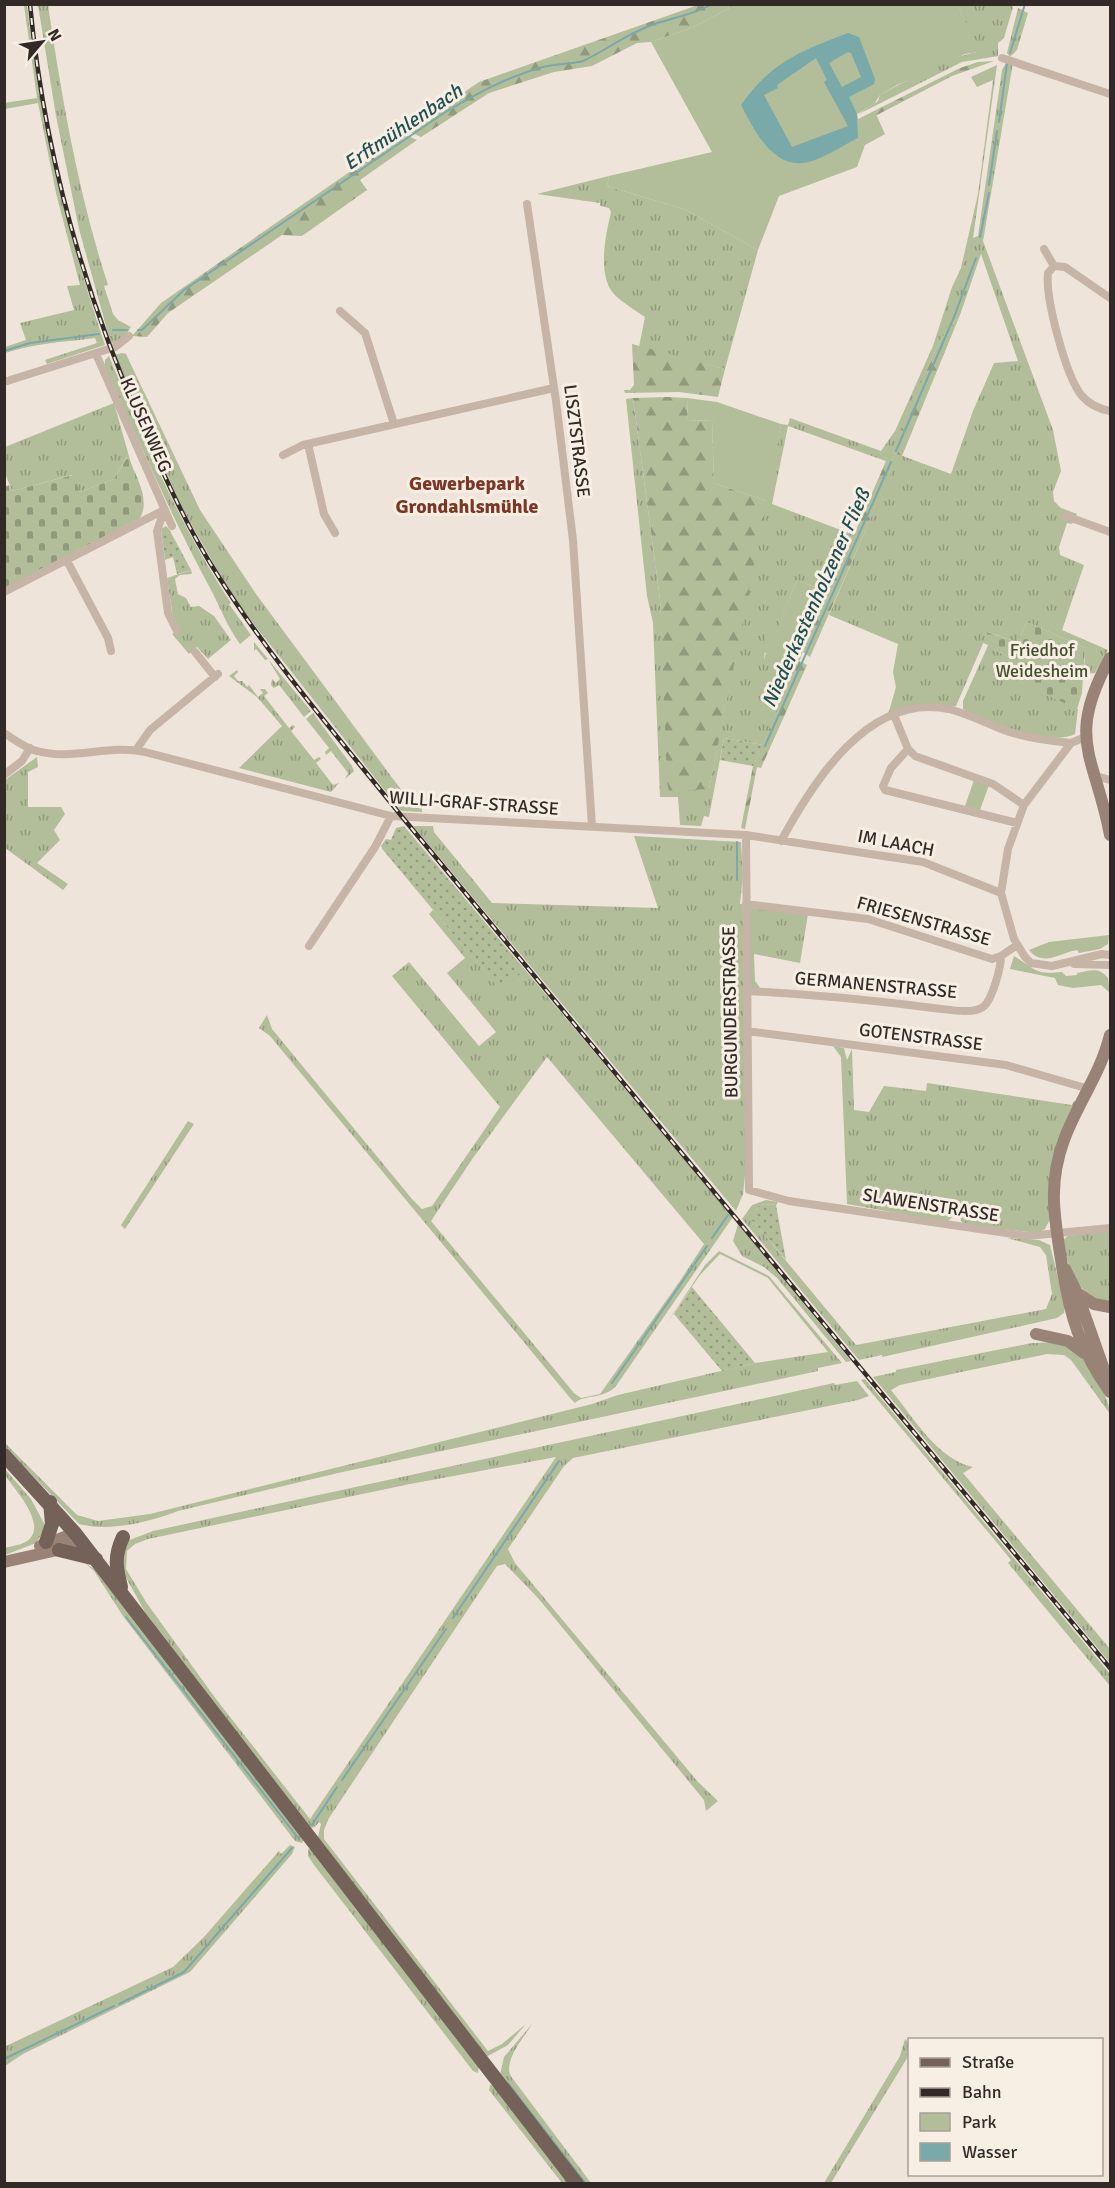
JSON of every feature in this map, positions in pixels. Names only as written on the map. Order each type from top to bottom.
[{"type":"main road","points":[[4,1455],[50,1502],[80,1538],[577,2184]]},
{"type":"main road","points":[[46,1542],[52,1524],[50,1502]]},
{"type":"main road","points":[[123,1537],[116,1552],[115,1565],[123,1594]]},
{"type":"main road","points":[[59,1550],[96,1559]]},
{"type":"street","points":[[1002,58],[1110,94]]},
{"type":"street","name":"LISZTSTRASSE","points":[[527,204],[554,388],[577,588],[592,826]]},
{"type":"street","points":[[1044,249],[1054,266]]},
{"type":"street","points":[[1054,266],[1065,267],[1110,298]]},
{"type":"street","points":[[1054,266],[1048,273],[1047,280],[1060,344],[1072,380],[1087,401],[1110,411]]},
{"type":"street","points":[[340,311],[364,333],[394,424]]},
{"type":"street","points":[[4,382],[96,354],[115,347],[129,336]]},
{"type":"street","name":"KLUSENWEG","points":[[96,354],[172,526]]},
{"type":"street","points":[[283,455],[308,444],[554,388]]},
{"type":"street","points":[[308,444],[324,514],[335,533]]},
{"type":"street","points":[[4,592],[164,510]]},
{"type":"street","points":[[164,510],[157,531],[168,613],[177,631]]},
{"type":"street","points":[[1066,516],[1110,532]]},
{"type":"street","points":[[66,559],[108,638],[111,651]]},
{"type":"street","points":[[136,750],[150,730],[217,676],[195,652]]},
{"type":"street","points":[[1110,658],[1088,706],[1085,738],[1110,835]]},
{"type":"street","points":[[781,840],[808,794],[834,761],[865,731],[894,715],[920,708],[942,708],[1019,735],[1071,743],[1085,738]]},
{"type":"street","points":[[894,715],[908,749],[923,759],[993,784],[1024,805]]},
{"type":"street","name":"WILLI-GRAF-STRASSE","points":[[4,733],[30,748],[56,754],[116,748],[136,750],[391,816],[746,834],[781,840]]},
{"type":"street","points":[[1071,743],[1024,805],[1008,849],[1001,893],[1017,945],[1025,957],[1035,964],[1052,966],[1092,956],[1110,955]]},
{"type":"street","points":[[4,775],[22,762],[30,748]]},
{"type":"street","points":[[908,749],[885,777],[883,786],[885,789],[1017,823]]},
{"type":"street","points":[[1094,776],[1110,780]]},
{"type":"street","points":[[309,946],[375,847],[391,816]]},
{"type":"street","name":"BURGUNDERSTRASSE","points":[[746,834],[749,1190]]},
{"type":"street","name":"IM LAACH","points":[[781,840],[923,862],[1001,893]]},
{"type":"street","name":"FRIESENSTRASSE","points":[[746,904],[868,919],[958,946],[986,958],[1001,956],[1017,945]]},
{"type":"street","name":"GERMANENSTRASSE","points":[[746,991],[833,995],[946,1009],[977,1009],[983,1007],[988,1001],[1001,965],[1001,956]]},
{"type":"street","points":[[1071,963],[1110,965]]},
{"type":"street","name":"GOTENSTRASSE","points":[[747,1031],[1006,1065],[1089,1089]]},
{"type":"street","points":[[1062,1265],[1077,1293],[1110,1392],[1086,1355],[1070,1312],[1056,1235],[1053,1198],[1058,1159],[1071,1122],[1104,1057],[1110,1035]]},
{"type":"street","name":"SLAWENSTRASSE","points":[[749,1190],[789,1201],[1026,1236],[1056,1235],[1110,1228]]},
{"type":"street","points":[[1077,1293],[1094,1304],[1110,1306]]},
{"type":"street","points":[[1036,1334],[1068,1341],[1086,1355]]},
{"type":"street","points":[[8,1561],[46,1542],[80,1538]]},
{"type":"street","points":[[8,1561],[59,1550],[80,1538]]},
{"type":"green space","points":[[1009,4],[1013,7],[1004,38],[998,43],[998,56],[962,62],[857,115],[878,101],[880,95],[915,76],[954,58],[978,52],[958,5]]},
{"type":"green space","points":[[24,5],[27,5],[47,134],[67,219],[105,345],[47,364],[45,360],[97,343],[95,338],[39,345],[5,353],[5,347],[26,340],[20,323],[74,310],[67,286],[80,285],[56,193],[38,103],[5,109],[4,103],[37,98]]},
{"type":"green space","points":[[38,5],[48,5],[72,146],[88,216],[108,285],[104,286],[113,314],[118,320],[131,327],[124,338],[111,344],[79,229],[56,116]]},
{"type":"green space","points":[[698,5],[735,5],[694,27],[651,42],[637,43],[592,66],[554,72],[489,93],[421,137],[408,131],[479,82]]},
{"type":"green space","points":[[735,5],[958,5],[979,52],[965,54],[897,85],[880,95],[874,104],[857,114],[858,119],[876,114],[885,134],[865,145],[857,167],[779,196],[758,250],[686,210],[607,186],[609,176],[712,152],[651,42],[694,27]]},
{"type":"green space","points":[[1018,8],[1028,13],[1017,50],[1010,57],[1007,53]]},
{"type":"green space","points":[[994,61],[952,76],[877,115],[858,119],[960,68],[978,62]]},
{"type":"green space","points":[[1006,63],[1013,63],[983,241],[1053,430],[1061,471],[1053,492],[1054,501],[1061,508],[1077,514],[1072,524],[1067,523],[1059,547],[1060,555],[1084,565],[1062,630],[1108,650],[1095,673],[1084,674],[1085,648],[1027,622],[1017,642],[988,632],[956,706],[888,715],[896,687],[893,672],[898,644],[829,615],[894,464],[788,426],[772,504],[854,535],[803,652],[826,592],[797,580],[773,639],[767,636],[764,659],[800,659],[763,745],[724,738],[709,817],[704,816],[701,826],[680,825],[678,797],[660,797],[653,623],[647,596],[626,399],[633,398],[660,599],[664,675],[709,789],[781,424],[788,425],[790,418],[881,451],[895,431],[933,346],[952,287],[961,268],[978,194],[993,80],[977,87],[971,77],[997,65],[973,238],[978,236],[1002,70]],"holes":[[[981,254],[1018,361],[994,363],[973,411],[951,474],[892,452],[940,340],[960,315]]]},
{"type":"green space","points":[[404,134],[417,140],[360,180],[367,190],[302,236],[282,235],[168,313],[147,337],[132,336],[161,303]]},
{"type":"green space","points":[[609,176],[607,186],[686,210],[758,250],[725,369],[639,347],[645,317],[616,296],[609,287],[604,269],[611,212],[609,208],[600,206],[600,203],[537,194]]},
{"type":"green space","points":[[960,315],[902,456],[891,452],[940,340]]},
{"type":"green space","points":[[632,344],[725,369],[718,397],[679,392],[625,393],[624,390],[630,390],[634,385]]},
{"type":"green space","points":[[126,354],[200,510],[256,594],[402,791],[422,806],[422,812],[401,811],[242,609],[181,506],[115,355]]},
{"type":"green space","points":[[109,356],[179,513],[231,603],[229,604],[251,635],[240,644],[182,534],[105,367],[105,360]]},
{"type":"green space","points":[[633,398],[687,398],[688,421],[712,420],[714,483],[767,501],[709,789],[669,791],[667,782],[660,599]]},
{"type":"green space","points":[[687,398],[717,402],[781,424],[767,501],[714,483],[712,420],[688,421]]},
{"type":"green space","points":[[114,403],[134,474],[127,457],[114,479],[80,492],[72,475],[12,491],[5,473],[5,447]]},
{"type":"green space","points":[[128,456],[143,495],[143,511],[140,518],[5,588],[5,487],[9,485],[12,491],[73,475],[80,492],[114,479]]},
{"type":"green space","points":[[886,461],[895,463],[810,657],[803,652]]},
{"type":"green space","points":[[166,526],[191,570],[177,574],[173,557],[165,560],[161,529]]},
{"type":"green space","points":[[191,570],[192,574],[180,575],[175,579],[178,594],[186,598],[191,607],[199,606],[214,616],[231,640],[208,659],[197,647],[189,654],[172,634],[180,630],[173,617],[167,578]]},
{"type":"green space","points":[[797,580],[826,592],[800,659],[784,668],[764,659],[766,653],[761,650],[767,636],[773,638]]},
{"type":"green space","name":"Friedhof Weidesheim","points":[[1027,622],[1085,648],[1082,693],[1077,709],[998,672],[1000,667],[1005,669],[1010,658],[995,650],[986,650],[988,645],[983,643],[987,632],[1017,642]]},
{"type":"green space","points":[[254,642],[311,711],[304,717],[279,685],[274,688],[271,685],[272,679],[276,683],[280,679],[268,659],[265,660],[256,649],[254,651]]},
{"type":"green space","points":[[986,650],[995,650],[1010,658],[1005,669],[999,672],[1078,709],[1075,734],[1050,738],[1018,732],[986,721],[963,709],[963,701]]},
{"type":"green space","points":[[799,661],[807,665],[761,768],[757,767],[745,829],[741,828],[753,766]]},
{"type":"green space","points":[[237,670],[234,676],[247,687],[249,685],[258,697],[263,693],[260,689],[265,689],[268,693],[264,696],[289,728],[293,725],[295,727],[291,731],[314,760],[319,757],[321,759],[316,763],[333,785],[339,783],[331,792],[239,768],[282,726],[257,697],[229,676]]},
{"type":"green space","points":[[313,713],[352,766],[354,771],[345,779],[348,773],[331,751],[326,755],[325,752],[329,748],[306,719]]},
{"type":"green space","points":[[724,738],[763,745],[753,766],[720,760]]},
{"type":"green space","points":[[37,757],[38,767],[28,772],[28,807],[61,807],[65,814],[54,830],[60,840],[37,863],[68,884],[63,890],[5,848],[5,780]]},
{"type":"green space","points":[[974,780],[989,785],[980,810],[965,806]]},
{"type":"green space","points":[[404,826],[733,1217],[616,1386],[605,1393],[575,1403],[270,1036],[259,1028],[267,1015],[272,1029],[422,1209],[432,1206],[500,1107],[392,976],[409,962],[479,1046],[496,1032],[447,973],[465,958],[429,914],[433,910],[500,989],[523,971]],"holes":[[[547,1057],[704,1244],[600,1394],[581,1398],[574,1393],[431,1221],[473,1158]]]},
{"type":"green space","points":[[404,826],[524,971],[500,990],[383,850],[381,846],[386,839],[391,840],[396,828]]},
{"type":"green space","points":[[413,826],[433,826],[434,832],[492,903],[658,908],[634,836],[741,842],[743,875],[740,904],[743,904],[746,1167],[743,1194],[736,1211]]},
{"type":"green space","points":[[752,908],[808,914],[800,963],[754,954],[755,981],[761,989],[751,988],[749,910]]},
{"type":"green space","points":[[1109,935],[1108,944],[1100,949],[1079,953],[1077,950],[1053,958],[1040,958],[1029,950],[1049,942]]},
{"type":"green space","points":[[1014,956],[1035,970],[1062,972],[1066,976],[1090,971],[1101,972],[1108,978],[1110,993],[1101,985],[1073,988],[1058,985],[1055,978],[1010,969]]},
{"type":"green space","points":[[833,1046],[844,1048],[847,1060],[852,1049],[854,1110],[869,1112],[884,1086],[926,1091],[927,1083],[1072,1105],[1074,1101],[1077,1103],[1050,1219],[1045,1229],[1038,1233],[964,1225],[958,1215],[954,1215],[947,1222],[847,1204],[841,1057]]},
{"type":"green space","points":[[188,1121],[194,1124],[125,1229],[121,1225]]},
{"type":"green space","points":[[766,1200],[778,1202],[776,1205],[763,1204],[757,1209],[753,1221],[856,1345],[1046,1309],[1052,1294],[1046,1255],[1040,1247],[1007,1238],[1039,1240],[1050,1245],[1065,1307],[1064,1313],[1057,1318],[882,1357],[882,1355],[859,1360],[742,1219],[752,1205]]},
{"type":"green space","points":[[763,1204],[776,1205],[786,1260],[752,1220],[757,1209]]},
{"type":"green space","points":[[738,1224],[851,1361],[846,1362],[777,1278],[764,1267],[742,1256],[733,1241]]},
{"type":"green space","points":[[1110,1230],[1110,1302],[1090,1295],[1076,1281],[1071,1272],[1063,1240],[1068,1236]]},
{"type":"green space","points":[[719,1251],[769,1276],[842,1363],[818,1368],[818,1371],[338,1473],[178,1511],[155,1519],[116,1526],[79,1524],[5,1447],[4,1442],[77,1515],[98,1521],[150,1514],[592,1404],[618,1395],[755,1363],[828,1352],[768,1278],[720,1254],[700,1275],[665,1326],[705,1265]]},
{"type":"green space","points":[[692,1287],[755,1363],[722,1371],[674,1314]]},
{"type":"green space","points":[[1032,1343],[1058,1343],[1073,1349],[1101,1386],[1110,1414],[1071,1360],[1064,1355],[1047,1354],[900,1385],[891,1390],[937,1447],[960,1463],[973,1467],[963,1473],[1110,1649],[1110,1663],[873,1377],[896,1372],[896,1370]]},
{"type":"green space","points":[[865,1379],[1110,1674],[1110,1686],[1008,1563],[1011,1560],[998,1544],[861,1380]]},
{"type":"green space","points":[[857,1381],[869,1396],[573,1458],[564,1466],[508,1549],[515,1563],[698,1782],[718,1801],[706,1811],[704,1800],[538,1598],[505,1564],[497,1566],[329,1818],[324,1830],[324,1839],[488,2051],[502,2044],[526,2024],[508,2045],[486,2057],[318,1837],[321,1824],[319,1822],[315,1827],[310,1828],[145,1612],[119,1565],[127,1541],[153,1531],[834,1383],[835,1385]],"holes":[[[556,1457],[310,1819],[216,1699],[146,1602],[126,1569],[127,1551],[135,1544],[148,1539],[410,1484]]]},
{"type":"green space","points":[[4,1468],[31,1499],[46,1527],[36,1543],[5,1555],[5,1548],[27,1541],[33,1534],[34,1526],[28,1507],[5,1475]]},
{"type":"green space","points":[[84,1562],[94,1569],[304,1840],[302,1843],[295,1841],[123,1616],[94,1571]]},
{"type":"green space","points":[[290,1845],[295,1847],[292,1854],[190,1972],[23,2054],[5,2066],[6,2046],[173,1967],[204,1937],[279,1851],[281,1854]]},
{"type":"green space","points":[[308,1849],[311,1849],[479,2066],[478,2073],[473,2071],[314,1865],[308,1856]]},
{"type":"green space","points":[[532,2024],[512,2055],[510,2075],[591,2183],[584,2183],[500,2075],[504,2057]]},
{"type":"green space","points":[[905,2039],[908,2042],[908,2057],[831,2183],[824,2183],[900,2056]]},
{"type":"green space","points":[[490,2085],[494,2086],[570,2183],[562,2183],[489,2090]]},
{"type":"water","points":[[848,33],[859,37],[875,79],[874,84],[849,97],[857,114],[858,138],[817,159],[792,163],[782,159],[765,144],[741,105],[752,90],[776,68],[801,52]],"holes":[[[848,52],[851,53],[861,77],[842,87],[829,63]],[[816,58],[827,80],[824,82],[848,126],[792,147],[764,95],[778,88],[777,85]]]},
{"type":"waterway","name":"Erftmühlenbach","points":[[138,330],[142,330],[184,290],[468,99],[529,71],[583,61],[643,29],[698,11],[712,4]]},
{"type":"waterway","name":"Niederkastenholzener Fließ","points":[[1010,53],[1025,4]]},
{"type":"waterway","name":"Niederkastenholzener Fließ","points":[[999,122],[1007,63]]},
{"type":"waterway","name":"Niederkastenholzener Fließ","points":[[989,185],[997,131]]},
{"type":"waterway","name":"Niederkastenholzener Fließ","points":[[980,237],[989,193]]},
{"type":"waterway","name":"Niederkastenholzener Fließ","points":[[896,451],[954,317],[976,258]]},
{"type":"waterway","name":"Erftmühlenbach","points":[[113,330],[127,330]]},
{"type":"waterway","name":"Erftmühlenbach","points":[[4,351],[30,343],[99,334]]},
{"type":"waterway","name":"Niederkastenholzener Fließ","points":[[765,746],[891,462]]},
{"type":"waterway","name":"Niederkastenholzener Fließ","points":[[737,842],[737,880]]},
{"type":"waterway","name":"Niederkastenholzener Fließ","points":[[712,1238],[728,1215]]},
{"type":"waterway","name":"Niederkastenholzener Fließ","points":[[612,1383],[707,1246]]},
{"type":"waterway","name":"Niederkastenholzener Fließ","points":[[453,1618],[559,1461]]},
{"type":"waterway","points":[[126,1617],[299,1839]]},
{"type":"waterway","name":"Niederkastenholzener Fließ","points":[[342,1780],[446,1629]]},
{"type":"waterway","name":"Niederkastenholzener Fließ","points":[[312,1825],[337,1787]]},
{"type":"waterway","name":"Niederkastenholzener Fließ","points":[[119,2004],[184,1972],[292,1848]]},
{"type":"waterway","name":"Niederkastenholzener Fließ","points":[[4,2059],[114,2006]]},
{"type":"waterway","points":[[508,2083],[586,2184]]},
{"type":"railway","points":[[30,4],[45,115],[56,169],[85,276],[123,380],[169,486],[217,574],[283,668],[403,818],[1110,1668]]},
{"type":"district","name":"Gewerbepark Grondahlsmühle","points":[[467,494]]}]
